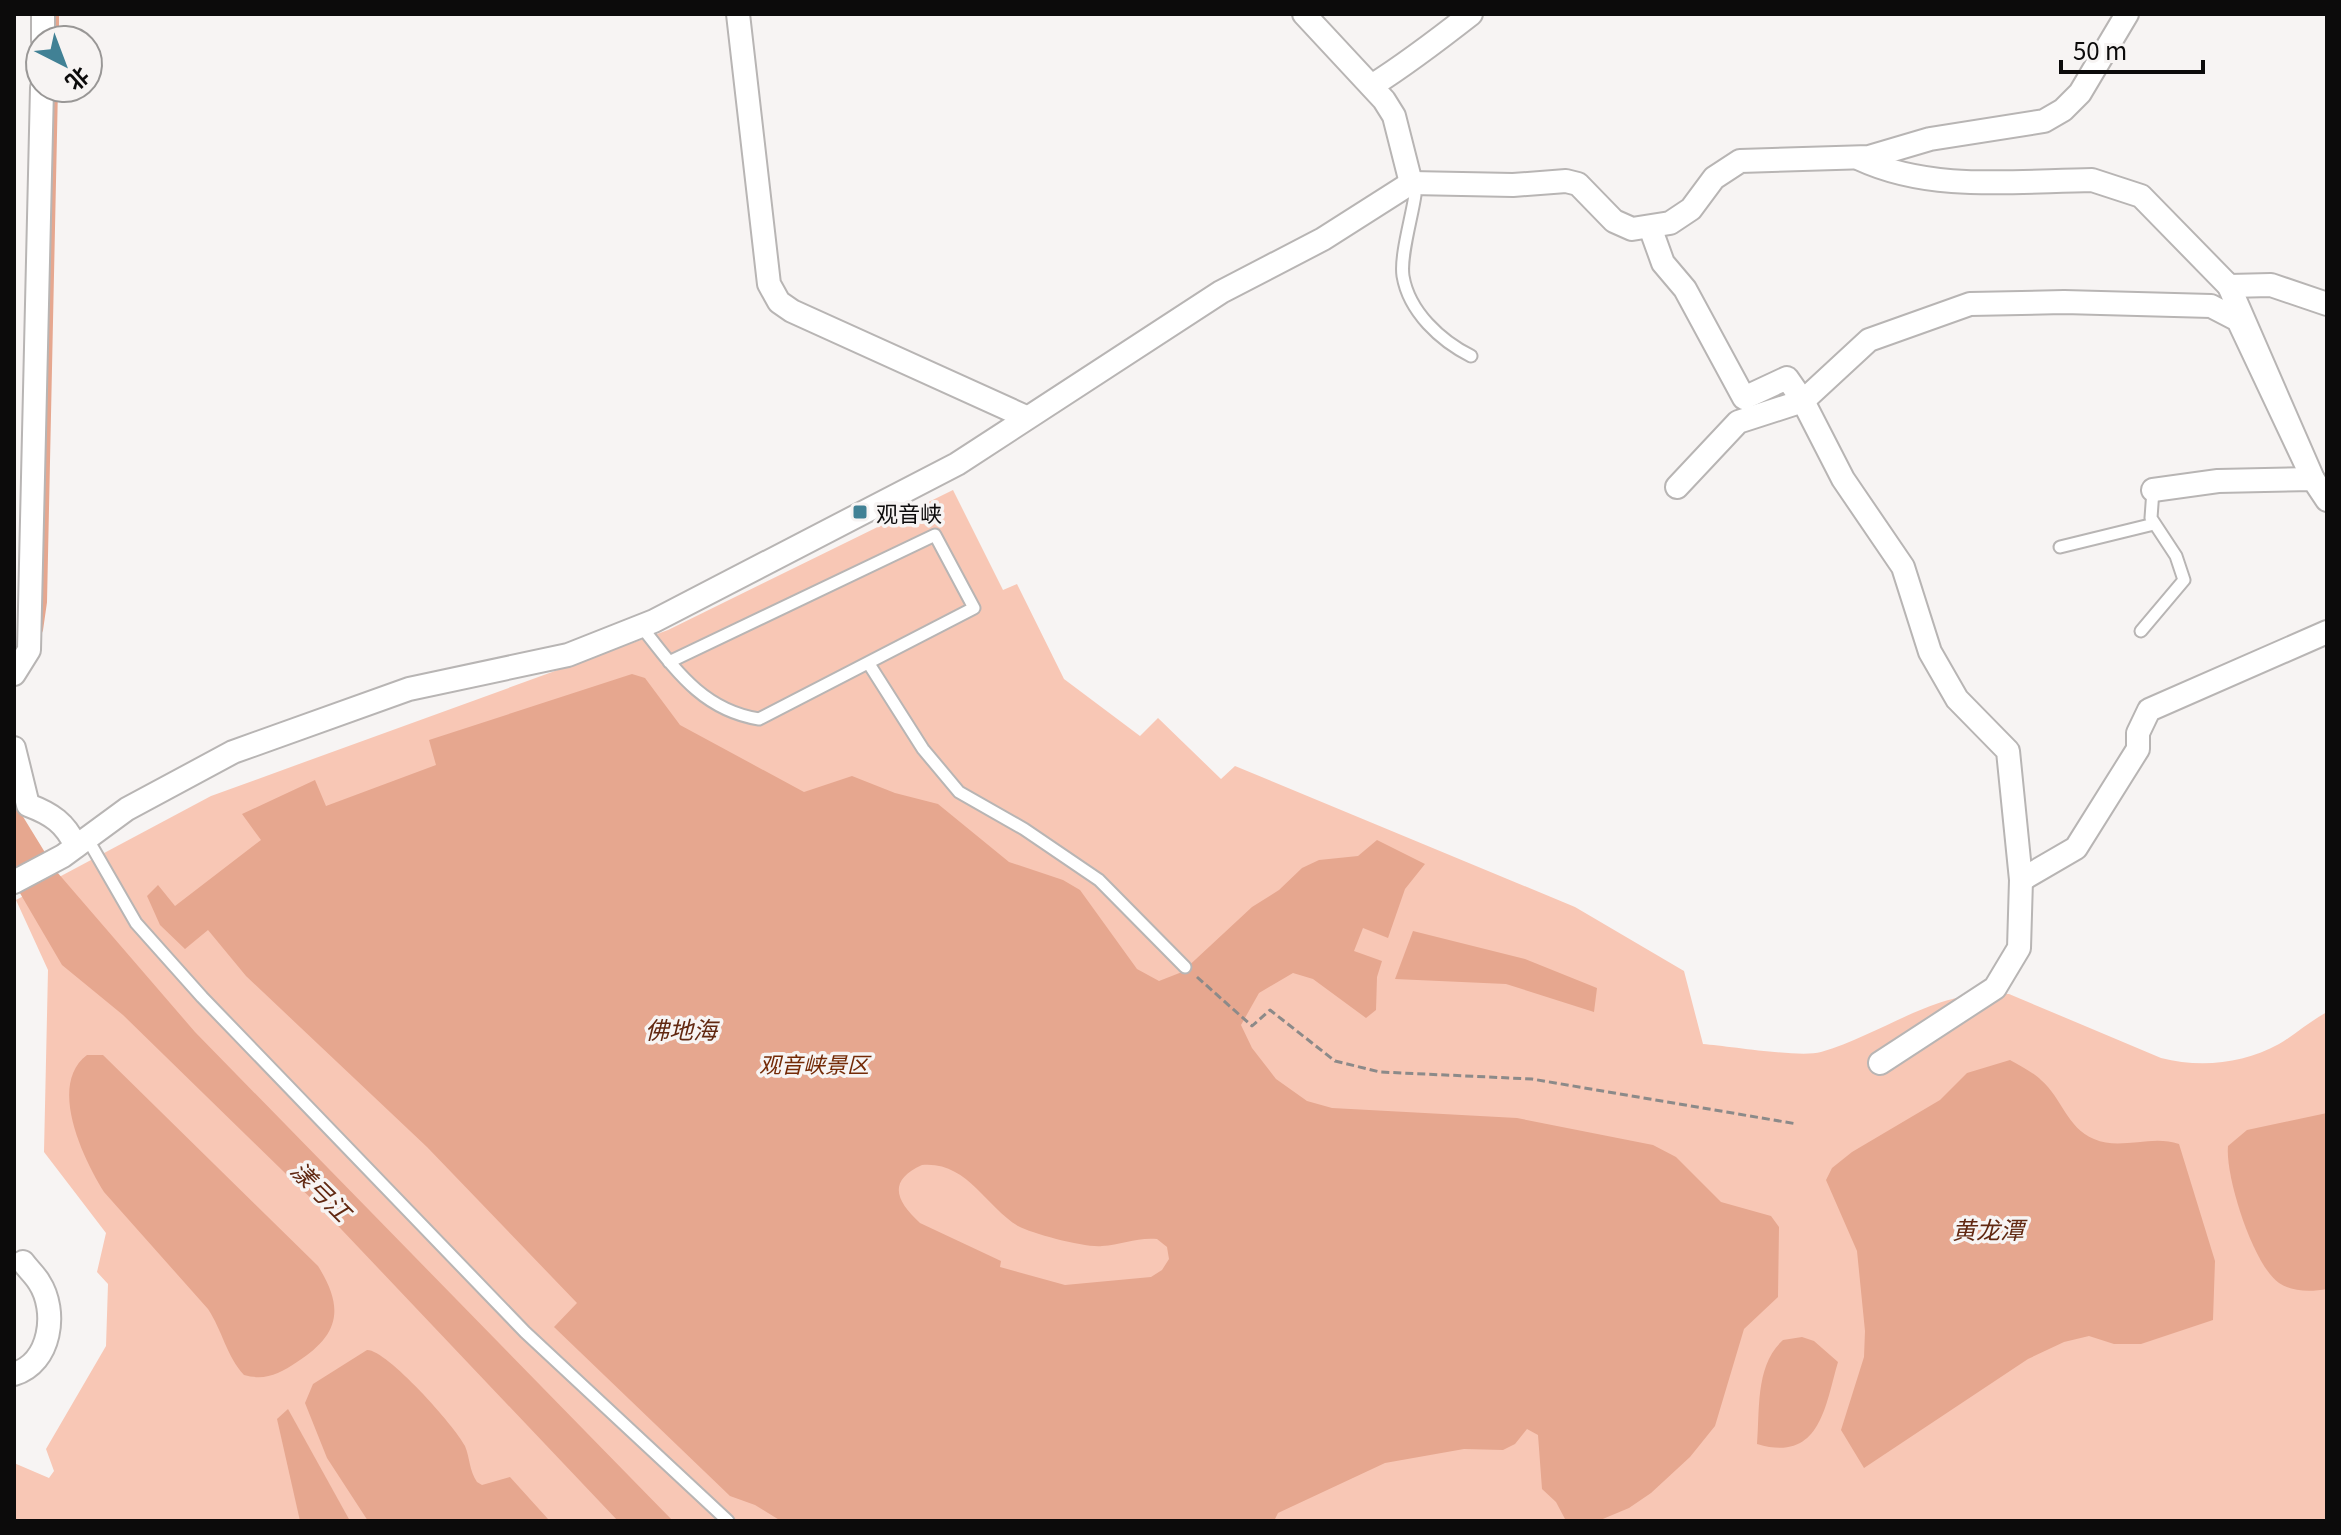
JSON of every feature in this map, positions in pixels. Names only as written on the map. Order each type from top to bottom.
[{"type":"street","points":[[738,14],[769,284],[774,296],[792,311],[1026,417]]},
{"type":"street","points":[[1304,14],[1373,85],[1394,116],[1411,183]]},
{"type":"street","points":[[1373,85],[1420,56],[1438,37],[1471,14]]},
{"type":"street","points":[[14,882],[75,847],[127,809],[233,752],[409,689],[568,655],[641,626],[957,464],[1221,292],[1323,239],[1411,183],[1513,185],[1566,181],[1578,184],[1614,221],[1632,229],[1650,227],[1681,217],[1700,200],[1714,178],[1740,161],[1888,154],[1930,139],[2034,125],[2054,116],[2080,93],[2127,14]]},
{"type":"street","points":[[14,674],[29,650],[42,104]]},
{"type":"street","points":[[1856,157],[1887,172],[1953,181],[2092,180],[2129,190],[2146,200],[2229,286],[2313,479]]},
{"type":"street","points":[[1650,227],[1663,263],[1685,289],[1744,398],[1787,378],[1803,401],[1843,479],[1903,567],[1930,652],[1950,687],[1971,714],[2008,751],[2021,880],[2019,948],[1995,988],[1880,1063]]},
{"type":"street","points":[[2229,286],[2271,285],[2327,304]]},
{"type":"street","points":[[1677,487],[1738,422],[1803,401],[1869,340],[1970,304],[2064,302],[2211,306],[2238,320],[2313,479],[2327,500]]},
{"type":"street","points":[[2153,490],[2218,481],[2313,479]]},
{"type":"street","points":[[2021,880],[2076,848],[2138,749],[2138,733],[2149,710],[2327,632]]},
{"type":"street","points":[[14,748],[28,805],[50,813],[63,824],[75,847]]},
{"type":"street","points":[[14,1374],[38,1357],[49,1321],[40,1283],[23,1262]]},
{"type":"lane","points":[[1411,183],[1415,195],[1403,276],[1413,301],[1428,324],[1448,343],[1471,356]]},
{"type":"lane","points":[[2141,631],[2184,580],[2176,556],[2151,518],[2153,490]]},
{"type":"lane","points":[[2060,547],[2154,524]]},
{"type":"lane","points":[[641,626],[669,662],[710,702],[742,716],[759,719],[974,608],[935,535],[669,662]]},
{"type":"lane","points":[[869,664],[923,749],[959,792],[1024,829],[1099,880],[1185,967]]},
{"type":"lane","points":[[75,847],[136,923],[202,997],[525,1332],[728,1521]]},
{"type":"path","points":[[1185,967],[1252,1026],[1270,1010],[1335,1061],[1380,1072],[1532,1079],[1797,1124]]},
{"type":"green space","name":"观音峡景区","points":[[953,490],[1003,590],[1017,584],[1064,679],[1140,736],[1158,718],[1221,779],[1235,766],[1575,907],[1684,971],[1703,1044],[1781,1053],[1821,1052],[1935,1004],[1959,997],[2009,994],[2161,1058],[2206,1063],[2236,1060],[2265,1051],[2327,1012],[2327,1521],[14,1521],[14,1463],[49,1478],[54,1471],[46,1449],[106,1346],[108,1284],[97,1272],[106,1233],[44,1152],[48,970],[16,900],[211,796],[668,630]]},
{"type":"water","name":"佛地海","points":[[632,674],[645,678],[680,725],[804,792],[852,776],[895,793],[938,804],[1009,862],[1063,880],[1080,890],[1137,969],[1159,981],[1182,972],[1252,907],[1279,890],[1302,868],[1319,860],[1358,856],[1377,840],[1425,864],[1405,889],[1388,938],[1363,928],[1354,951],[1382,961],[1377,977],[1376,1010],[1366,1018],[1313,979],[1293,973],[1259,993],[1241,1025],[1252,1048],[1276,1079],[1307,1101],[1332,1108],[1517,1118],[1653,1145],[1676,1157],[1721,1202],[1771,1216],[1779,1227],[1778,1297],[1744,1329],[1715,1426],[1690,1457],[1651,1493],[1629,1508],[1598,1521],[1565,1519],[1556,1502],[1542,1489],[1538,1435],[1527,1429],[1515,1444],[1503,1450],[1464,1449],[1385,1463],[1278,1513],[1274,1521],[781,1521],[755,1505],[730,1496],[554,1327],[577,1303],[427,1147],[246,976],[208,930],[185,949],[160,925],[147,896],[158,885],[175,906],[261,840],[242,814],[315,780],[326,806],[436,765],[429,740]],"holes":[[[922,1165],[938,1166],[963,1177],[1006,1217],[1025,1229],[1094,1246],[1157,1239],[1167,1247],[1169,1259],[1162,1270],[1151,1277],[1065,1285],[1000,1267],[1001,1261],[920,1223],[905,1207],[899,1192],[904,1178]]]},
{"type":"water","name":"漾弓江","points":[[14,802],[57,872],[195,1032],[673,1521],[618,1521],[323,1210],[123,1015],[62,965],[14,883]]},
{"type":"water","points":[[1413,931],[1525,959],[1597,988],[1594,1012],[1506,984],[1395,979]]},
{"type":"water","points":[[87,1055],[103,1055],[318,1266],[327,1281],[334,1308],[329,1331],[311,1352],[272,1375],[244,1375],[233,1360],[208,1309],[104,1192],[79,1142],[70,1103],[70,1085],[75,1068]]},
{"type":"water","name":"黄龙潭","points":[[2010,1060],[2041,1080],[2077,1128],[2094,1139],[2115,1143],[2168,1141],[2179,1144],[2215,1261],[2213,1320],[2141,1344],[2114,1344],[2089,1336],[2064,1342],[2028,1359],[1864,1468],[1841,1430],[1864,1357],[1865,1331],[1857,1251],[1826,1180],[1832,1168],[1852,1152],[1940,1100],[1967,1073]]},
{"type":"water","points":[[2327,1113],[2327,1289],[2296,1290],[2279,1283],[2269,1273],[2251,1240],[2231,1178],[2228,1146],[2247,1130]]},
{"type":"water","points":[[1802,1337],[1814,1341],[1838,1362],[1823,1413],[1807,1438],[1794,1446],[1778,1448],[1757,1444],[1761,1389],[1768,1362],[1783,1340]]},
{"type":"water","points":[[367,1350],[376,1353],[404,1375],[448,1422],[465,1446],[477,1482],[482,1485],[510,1477],[548,1519],[368,1521],[327,1458],[305,1403],[313,1384]]},
{"type":"water","points":[[288,1409],[350,1521],[300,1521],[277,1419]]},
{"type":"waterway","points":[[56,14],[56,24]]},
{"type":"waterway","points":[[40,630],[44,602],[55,104]]},
{"type":"place","name":"观音峡","points":[[860,512]]}]
